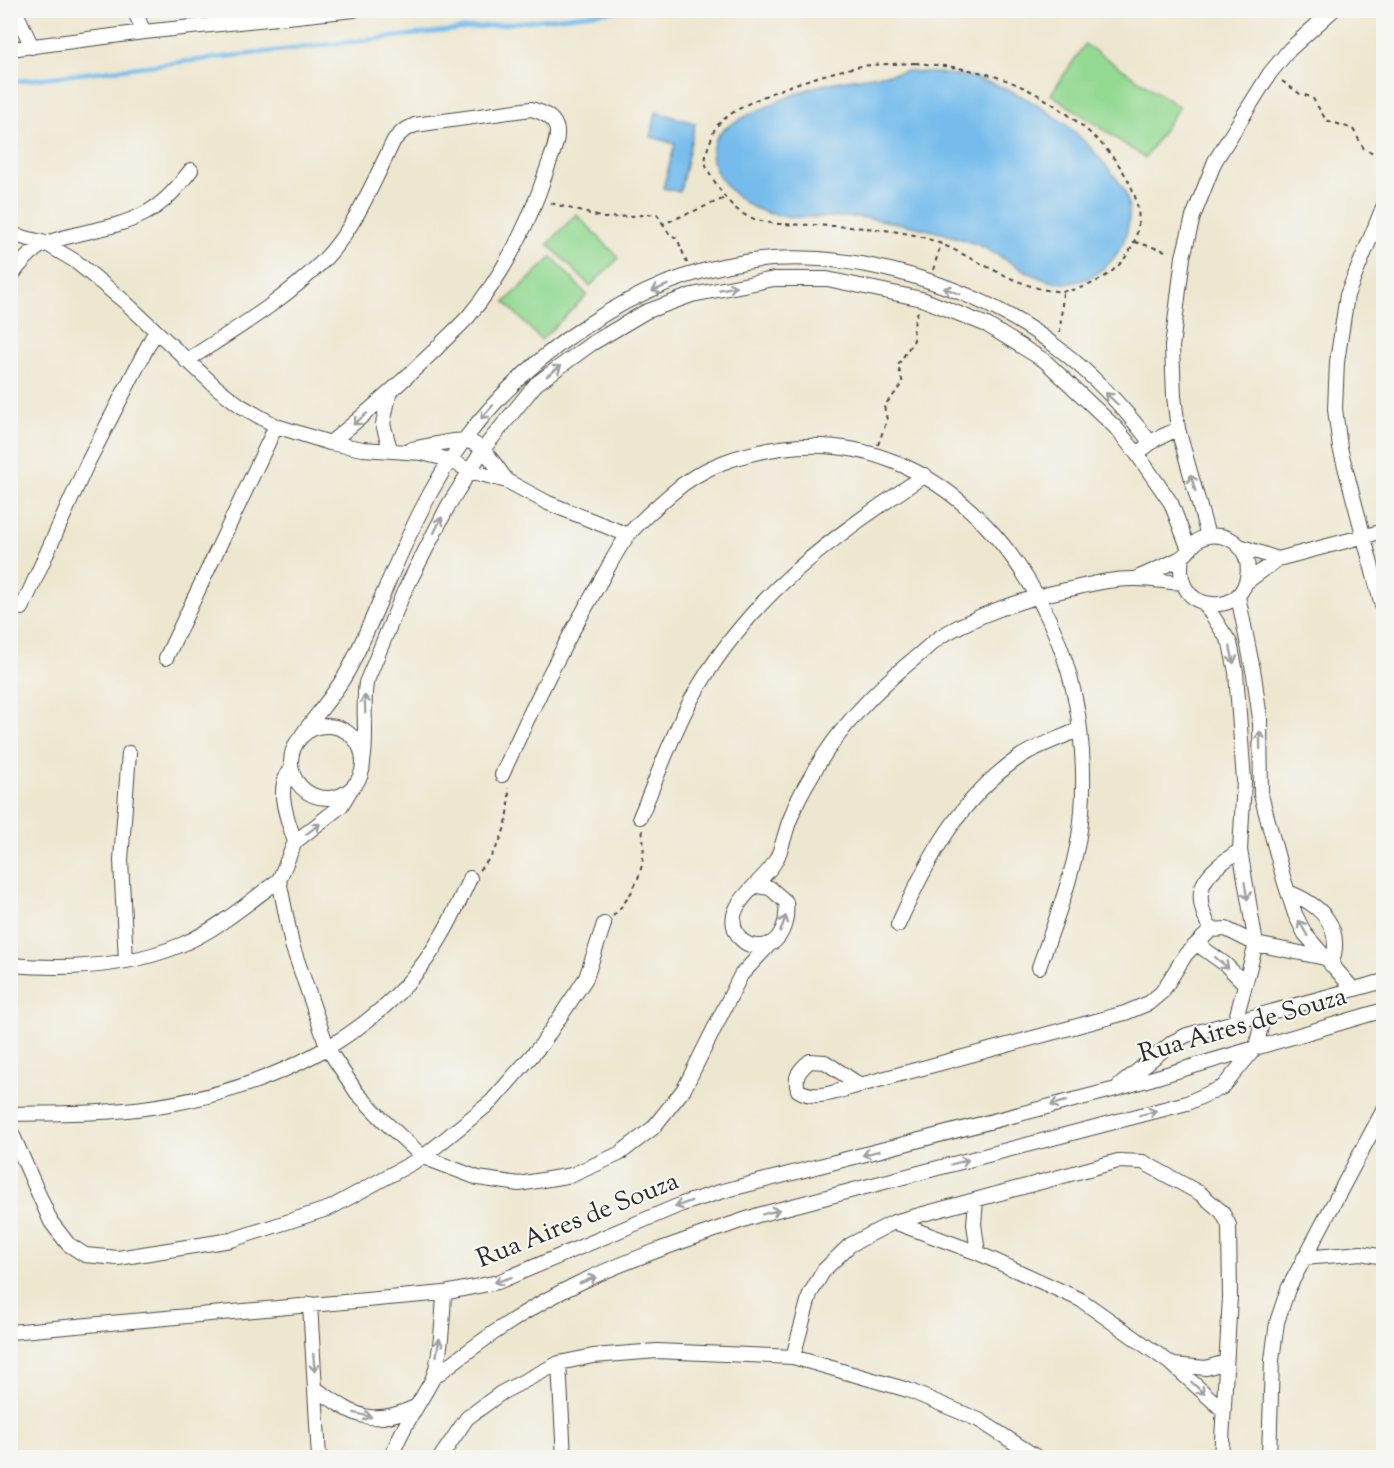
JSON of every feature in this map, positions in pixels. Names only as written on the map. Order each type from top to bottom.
[{"type":"street","points":[[15,10],[32,47]]},
{"type":"street","points":[[134,10],[144,32]]},
{"type":"street","points":[[10,49],[270,14],[354,10]]},
{"type":"street","points":[[1208,536],[1178,429],[1172,347],[1183,256],[1193,217],[1215,161],[1270,73],[1289,50],[1333,10]]},
{"type":"street","points":[[186,361],[272,307],[324,260],[358,213],[394,140],[403,131],[415,125],[531,109],[546,113],[555,123],[558,138],[538,198],[512,254],[468,317],[389,394],[330,443]]},
{"type":"street","points":[[10,278],[18,267],[45,243],[85,235],[144,214],[169,197],[191,170]]},
{"type":"street","points":[[1383,205],[1347,295],[1336,362],[1335,409],[1340,448],[1383,613]]},
{"type":"street","points":[[10,234],[45,243],[92,274],[125,302],[186,361],[240,406],[276,426],[330,443],[363,449],[422,453],[450,460],[470,471],[507,481],[548,503],[628,535]]},
{"type":"street","points":[[355,784],[336,797],[324,798],[302,789],[291,769],[292,751],[350,666],[392,573],[450,460],[465,439],[541,357],[593,321],[634,298],[691,275],[744,262],[803,259],[865,264],[930,282],[980,302],[1059,349],[1131,417],[1150,442]]},
{"type":"street","points":[[10,966],[56,969],[126,960],[183,944],[220,923],[279,880],[295,843],[341,806],[355,784],[363,762],[367,740],[363,699],[366,683],[403,594],[448,506],[484,448],[536,384],[591,344],[645,312],[692,295],[774,279],[827,279],[922,299],[987,325],[1045,361],[1116,428],[1171,503],[1185,552],[1180,571],[1182,583],[1188,592],[1205,604],[1230,643],[1236,672],[1244,781],[1240,850],[1256,944],[1235,1022]]},
{"type":"street","points":[[22,608],[87,464],[155,332]]},
{"type":"street","points":[[389,394],[383,424],[397,450]]},
{"type":"street","points":[[166,658],[276,426]]},
{"type":"street","points":[[1137,454],[1150,442],[1178,429]]},
{"type":"street","points":[[397,450],[465,439],[484,448],[507,481]]},
{"type":"street","points":[[502,775],[541,688],[628,535],[672,492],[711,465],[754,452],[810,444],[849,447],[875,453],[925,475],[965,504],[1002,543],[1038,596],[1065,660],[1080,729],[1082,811],[1070,870],[1039,967]]},
{"type":"street","points":[[422,453],[441,477]]},
{"type":"street","points":[[640,817],[691,700],[736,632],[786,576],[836,536],[925,475]]},
{"type":"street","points":[[1205,604],[1217,605],[1238,596],[1248,581],[1278,559],[1365,538],[1383,531]]},
{"type":"street","points":[[1136,578],[1185,552],[1208,536],[1230,539],[1239,545],[1278,559]]},
{"type":"street","points":[[1239,545],[1248,562],[1248,581]]},
{"type":"street","points":[[741,975],[744,957],[741,939],[735,929],[738,903],[747,891],[757,886],[776,860],[792,814],[813,772],[840,732],[885,682],[942,636],[1038,596],[1098,583],[1136,578],[1182,583]]},
{"type":"street","points":[[1238,596],[1254,675],[1260,719],[1261,795],[1288,892],[1305,934],[1353,989]]},
{"type":"street","points":[[302,735],[312,729],[336,727],[355,740],[363,762]]},
{"type":"street","points":[[898,925],[923,869],[948,827],[976,795],[1022,756],[1080,729]]},
{"type":"street","points":[[126,960],[122,860],[129,753]]},
{"type":"street","points":[[291,769],[284,777],[282,787],[286,813],[295,843]]},
{"type":"street","points":[[1211,930],[1202,913],[1199,901],[1201,887],[1209,874],[1240,850]]},
{"type":"street","points":[[776,860],[779,894]]},
{"type":"street","points":[[10,1114],[80,1113],[150,1107],[229,1092],[328,1049],[382,1008],[418,969],[442,936],[470,878]]},
{"type":"street","points":[[279,880],[292,945],[328,1049],[357,1093],[423,1157],[478,1178],[519,1184],[572,1175],[619,1154],[653,1128],[684,1089],[741,975],[777,939],[786,923],[786,902],[771,888],[757,886]]},
{"type":"street","points":[[1288,892],[1310,900],[1330,923],[1335,938],[1336,952],[1328,962]]},
{"type":"street","points":[[10,1129],[51,1222],[68,1244],[85,1255],[118,1258],[231,1240],[330,1208],[423,1157],[491,1102],[542,1044],[586,978],[604,924]]},
{"type":"street","points":[[860,1085],[1125,1013],[1149,1003],[1162,992],[1186,954],[1211,930],[1226,929],[1256,944],[1328,962]]},
{"type":"street","points":[[741,939],[751,946],[768,946]]},
{"type":"street","points":[[1197,944],[1225,964],[1245,984]]},
{"type":"street","name":"Rua Aires de Souza","points":[[1116,1089],[1173,1042],[1187,1035],[1383,981]]},
{"type":"street","name":"Rua Aires de Souza","points":[[10,1332],[444,1293],[498,1282],[682,1204],[723,1191],[1116,1089],[1383,1010]]},
{"type":"street","points":[[391,1458],[415,1407],[433,1378],[516,1317],[589,1279],[758,1215],[1186,1103],[1223,1087],[1256,1047],[1264,1014]]},
{"type":"street","points":[[1269,1458],[1272,1360],[1277,1322],[1288,1289],[1383,1109]]},
{"type":"street","points":[[793,1357],[807,1302],[824,1270],[850,1245],[894,1222],[1132,1159],[1143,1162],[1201,1194],[1222,1212],[1229,1225],[1230,1297],[1221,1458]]},
{"type":"street","points":[[976,1200],[974,1224],[978,1253]]},
{"type":"street","points":[[894,1222],[978,1253],[1081,1300],[1173,1365],[1223,1410]]},
{"type":"street","points":[[1304,1257],[1380,1256]]},
{"type":"street","points":[[433,1378],[444,1293]]},
{"type":"street","points":[[310,1304],[319,1458]]},
{"type":"street","points":[[440,1458],[467,1419],[501,1393],[559,1364],[593,1356],[657,1351],[793,1357],[908,1390],[979,1420],[1038,1458]]},
{"type":"street","points":[[1173,1365],[1206,1368],[1226,1362]]},
{"type":"street","points":[[559,1364],[564,1458]]},
{"type":"street","points":[[316,1389],[355,1414],[377,1418],[394,1417],[415,1407]]},
{"type":"path","points":[[915,63],[967,67],[1019,85],[1057,107],[1107,150],[1131,182],[1139,215],[1134,242],[1118,267],[1093,284],[1063,291],[1038,288],[923,237],[854,228],[773,225],[746,215],[725,198],[706,168],[706,152],[716,127],[747,104],[802,82],[861,67],[915,63]]},
{"type":"path","points":[[1270,73],[1300,94],[1312,98],[1326,120],[1348,125],[1353,129],[1364,149],[1383,157]]},
{"type":"path","points":[[538,198],[603,218],[657,214],[670,235],[677,238],[691,275]]},
{"type":"path","points":[[663,224],[725,198]]},
{"type":"path","points":[[1134,242],[1183,256]]},
{"type":"path","points":[[930,282],[941,244]]},
{"type":"path","points":[[1059,349],[1063,291]]},
{"type":"path","points":[[875,453],[887,420],[884,406],[903,384],[898,366],[914,339],[913,328],[922,299]]},
{"type":"path","points":[[470,878],[483,867],[502,834],[511,802],[502,775]]},
{"type":"path","points":[[604,924],[624,904],[636,886],[643,865],[645,848],[640,817]]},
{"type":"green space","points":[[1085,44],[1179,107],[1145,158],[1051,94]]},
{"type":"green space","points":[[576,214],[619,258],[590,286],[548,244]]},
{"type":"green space","points":[[552,257],[587,295],[541,340],[505,302]]},
{"type":"water","points":[[908,71],[974,78],[1011,91],[1061,121],[1090,147],[1122,186],[1126,195],[1129,213],[1127,231],[1120,248],[1110,262],[1096,274],[1080,281],[1062,283],[1043,279],[985,248],[925,229],[857,217],[797,217],[762,211],[747,204],[734,194],[718,175],[712,158],[714,144],[722,131],[729,126],[783,99],[818,86]]},
{"type":"water","points":[[656,112],[695,123],[680,192],[663,188],[675,144],[651,137]]},
{"type":"waterway","points":[[10,82],[624,10]]}]
